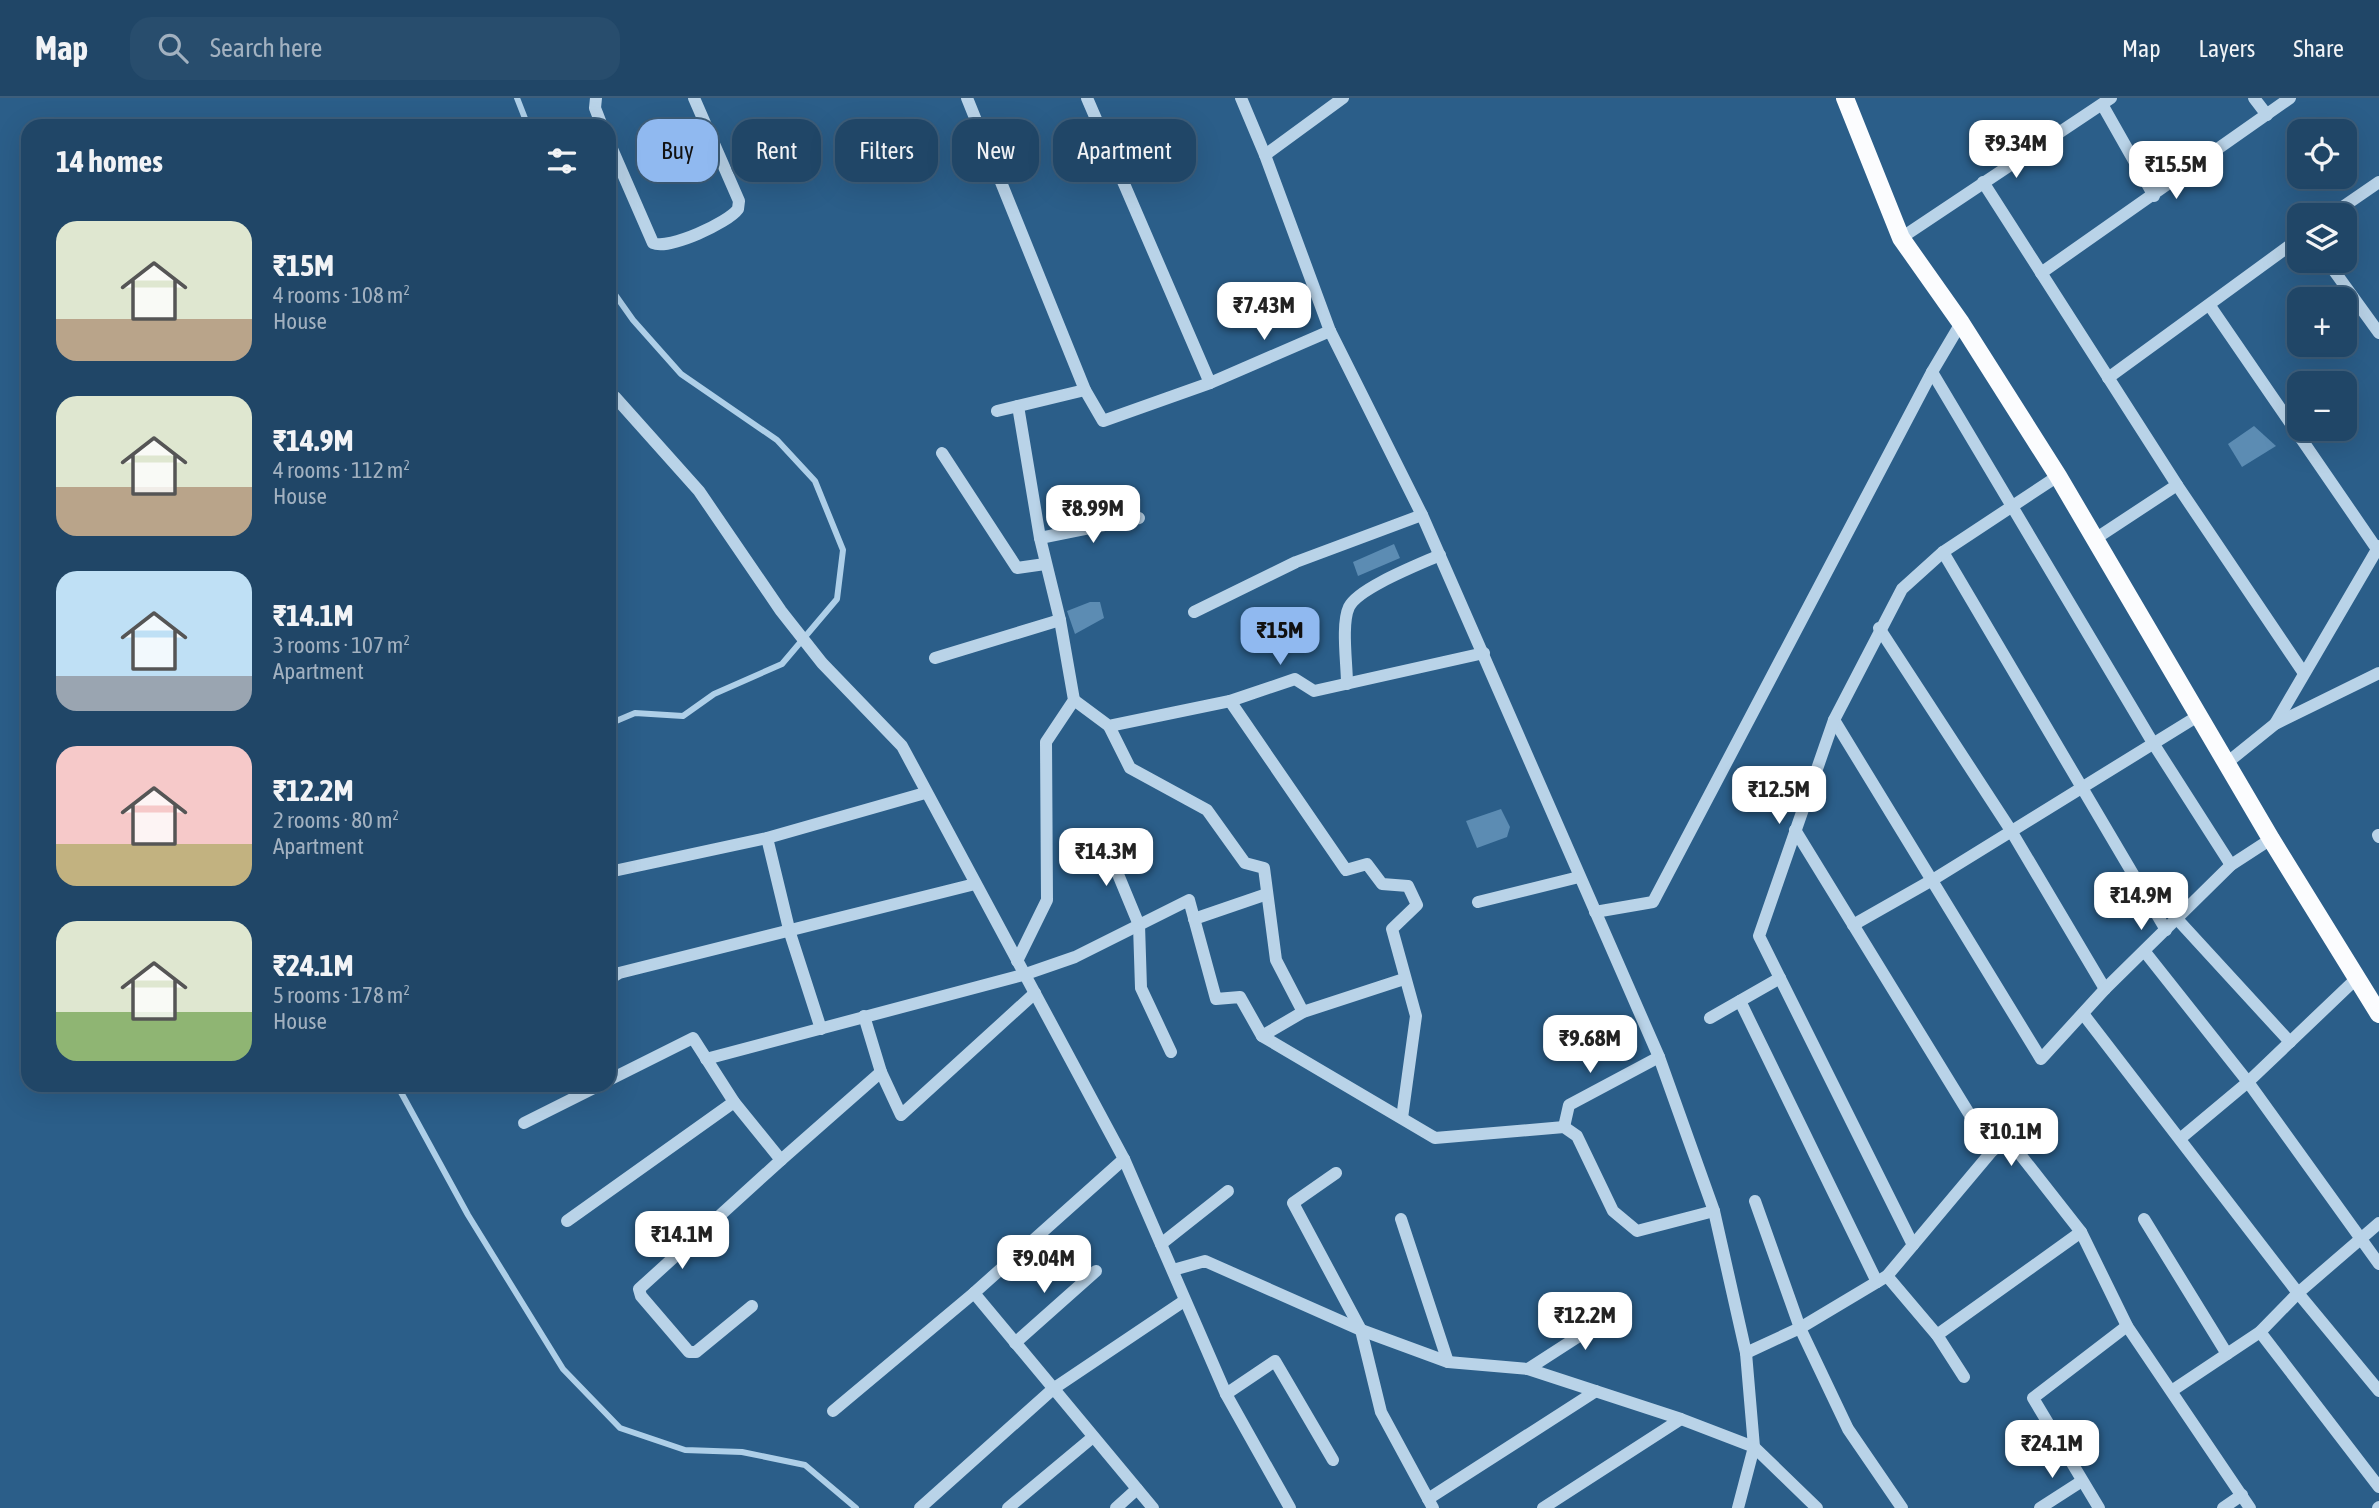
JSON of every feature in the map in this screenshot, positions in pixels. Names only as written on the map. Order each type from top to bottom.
[{"type":"main road","points":[[1844,98],[1901,239],[1961,323],[2058,476],[2271,839],[2379,1014]]},
{"type":"street","points":[[596,98],[595,108],[599,119]]},
{"type":"street","points":[[616,158],[653,243],[668,245],[725,221],[738,209],[739,201],[694,98]]},
{"type":"street","points":[[967,98],[1085,390],[1103,421],[1210,383],[1330,331]]},
{"type":"street","points":[[1087,98],[1210,383]]},
{"type":"street","points":[[1241,98],[1330,331],[1422,515],[1659,1057],[1714,1211],[1746,1353],[1754,1447],[1738,1508]]},
{"type":"street","points":[[1265,155],[1343,98]]},
{"type":"street","points":[[2254,98],[2267,115]]},
{"type":"street","points":[[2041,273],[2290,98]]},
{"type":"street","points":[[1901,239],[2107,102],[2154,196]]},
{"type":"street","points":[[1983,182],[2177,485],[2303,672]]},
{"type":"street","points":[[2348,203],[2379,182]]},
{"type":"street","points":[[2108,378],[2287,248]]},
{"type":"street","points":[[2336,273],[2377,326]]},
{"type":"street","points":[[2210,306],[2378,550],[2303,672],[2275,724]]},
{"type":"street","points":[[1595,912],[1653,902],[1931,372],[1961,323]]},
{"type":"street","points":[[1931,372],[2153,743],[2231,866]]},
{"type":"street","points":[[997,411],[1085,390]]},
{"type":"street","points":[[616,398],[699,491],[817,657],[902,746],[1124,1159],[1226,1394],[1290,1508]]},
{"type":"street","points":[[1018,406],[1040,538],[1074,699],[1109,726],[1130,768],[1207,810],[1245,863],[1264,868],[1276,960],[1303,1012]]},
{"type":"street","points":[[942,453],[1017,569],[1045,564]]},
{"type":"street","points":[[1913,1245],[1759,936],[1834,720],[1879,628],[1902,589],[1943,552],[2058,476]]},
{"type":"street","points":[[2095,539],[2177,485]]},
{"type":"street","points":[[1195,612],[1296,562],[1422,515]]},
{"type":"street","points":[[1040,538],[1139,519]]},
{"type":"street","points":[[1943,552],[2166,930]]},
{"type":"street","points":[[1347,684],[1346,620],[1349,607],[1360,595],[1440,555]]},
{"type":"street","points":[[934,658],[1059,620]]},
{"type":"street","points":[[1879,628],[2010,829],[2105,989]]},
{"type":"street","points":[[1109,726],[1230,701],[1295,679],[1314,691],[1483,653]]},
{"type":"street","points":[[2228,762],[2275,724],[2379,673]]},
{"type":"street","points":[[1017,961],[1047,900],[1046,742],[1074,699]]},
{"type":"street","points":[[1230,701],[1346,870],[1367,864],[1382,884],[1408,886],[1417,905],[1392,929],[1416,1016],[1402,1118]]},
{"type":"street","points":[[1853,925],[1934,879],[2010,829],[2198,716]]},
{"type":"street","points":[[1834,720],[1934,879],[2041,1059],[2105,989],[2231,866],[2271,839]]},
{"type":"street","points":[[616,870],[767,838],[925,793]]},
{"type":"street","points":[[1795,831],[1992,1151]]},
{"type":"street","points":[[767,838],[790,933],[821,1029]]},
{"type":"street","points":[[1103,838],[1139,925],[1141,988],[1171,1052]]},
{"type":"street","points":[[1478,902],[1579,877]]},
{"type":"street","points":[[616,975],[790,933],[975,884]]},
{"type":"street","points":[[1194,919],[1267,894]]},
{"type":"street","points":[[706,1059],[1023,975],[1075,957],[1189,900],[1216,999],[1240,997],[1262,1036],[1435,1138],[1564,1127],[1577,1136],[1613,1211],[1637,1231],[1714,1211]]},
{"type":"street","points":[[2178,920],[2290,1042]]},
{"type":"street","points":[[2145,952],[2248,1082],[2359,1240],[2379,1264]]},
{"type":"street","points":[[1710,1018],[1780,978]]},
{"type":"street","points":[[2181,1138],[2248,1082],[2357,978]]},
{"type":"street","points":[[1262,1036],[1303,1012],[1404,979]]},
{"type":"street","points":[[864,1016],[881,1072],[901,1115],[1035,993]]},
{"type":"street","points":[[1740,1002],[1882,1279],[1937,1335],[1964,1377]]},
{"type":"street","points":[[2084,1015],[2298,1293],[2376,1382]]},
{"type":"street","points":[[616,1076],[693,1038],[734,1102],[781,1160]]},
{"type":"street","points":[[1564,1127],[1569,1105],[1659,1057]]},
{"type":"street","points":[[752,1306],[695,1352],[689,1352],[641,1296],[639,1289],[881,1072]]},
{"type":"street","points":[[524,1124],[586,1092]]},
{"type":"street","points":[[567,1221],[734,1102]]},
{"type":"street","points":[[1746,1353],[1800,1328],[1882,1279],[1992,1151],[2008,1139],[2081,1232],[2127,1326],[2173,1390],[2250,1508]]},
{"type":"street","points":[[833,1411],[974,1293],[1124,1159]]},
{"type":"street","points":[[1336,1173],[1293,1203],[1361,1329],[1381,1412],[1430,1504],[1596,1391]]},
{"type":"street","points":[[1161,1244],[1228,1191]]},
{"type":"street","points":[[1755,1201],[1800,1328],[1848,1429],[1902,1508]]},
{"type":"street","points":[[1401,1219],[1448,1362]]},
{"type":"street","points":[[2144,1219],[2227,1354]]},
{"type":"street","points":[[2173,1390],[2260,1332],[2298,1293],[2379,1223]]},
{"type":"street","points":[[1937,1335],[2081,1232]]},
{"type":"street","points":[[1173,1270],[1205,1261],[1361,1329],[1448,1362],[1528,1369],[1681,1419],[1754,1447],[1817,1508]]},
{"type":"street","points":[[1015,1343],[1096,1271]]},
{"type":"street","points":[[974,1293],[1153,1508]]},
{"type":"street","points":[[920,1508],[1053,1390],[1184,1301]]},
{"type":"street","points":[[1528,1369],[1624,1307]]},
{"type":"street","points":[[2099,1508],[2033,1398],[2127,1326]]},
{"type":"street","points":[[2260,1332],[2379,1487]]},
{"type":"street","points":[[1226,1394],[1275,1361],[1333,1460]]},
{"type":"street","points":[[1543,1508],[1681,1419]]},
{"type":"street","points":[[1008,1508],[1093,1437]]},
{"type":"street","points":[[2040,1508],[2082,1481]]},
{"type":"street","points":[[1116,1508],[1137,1489]]},
{"type":"street","points":[[2222,1508],[2242,1495]]},
{"type":"building","points":[[2254,426],[2276,446],[2242,467],[2228,444]]},
{"type":"building","points":[[1394,544],[1400,558],[1358,576],[1353,562]]},
{"type":"building","points":[[1090,602],[1100,602],[1104,618],[1075,634],[1067,611]]},
{"type":"building","points":[[1501,809],[1510,827],[1507,837],[1477,848],[1466,821]]},
{"type":"waterway","points":[[517,98],[525,119]]},
{"type":"waterway","points":[[616,296],[633,320],[681,374],[777,440],[815,481],[843,550],[837,599],[782,664],[714,694],[683,716],[635,713],[616,721]]},
{"type":"waterway","points":[[401,1092],[468,1215],[563,1369],[620,1428],[685,1450],[742,1452],[805,1465],[856,1508]]}]
